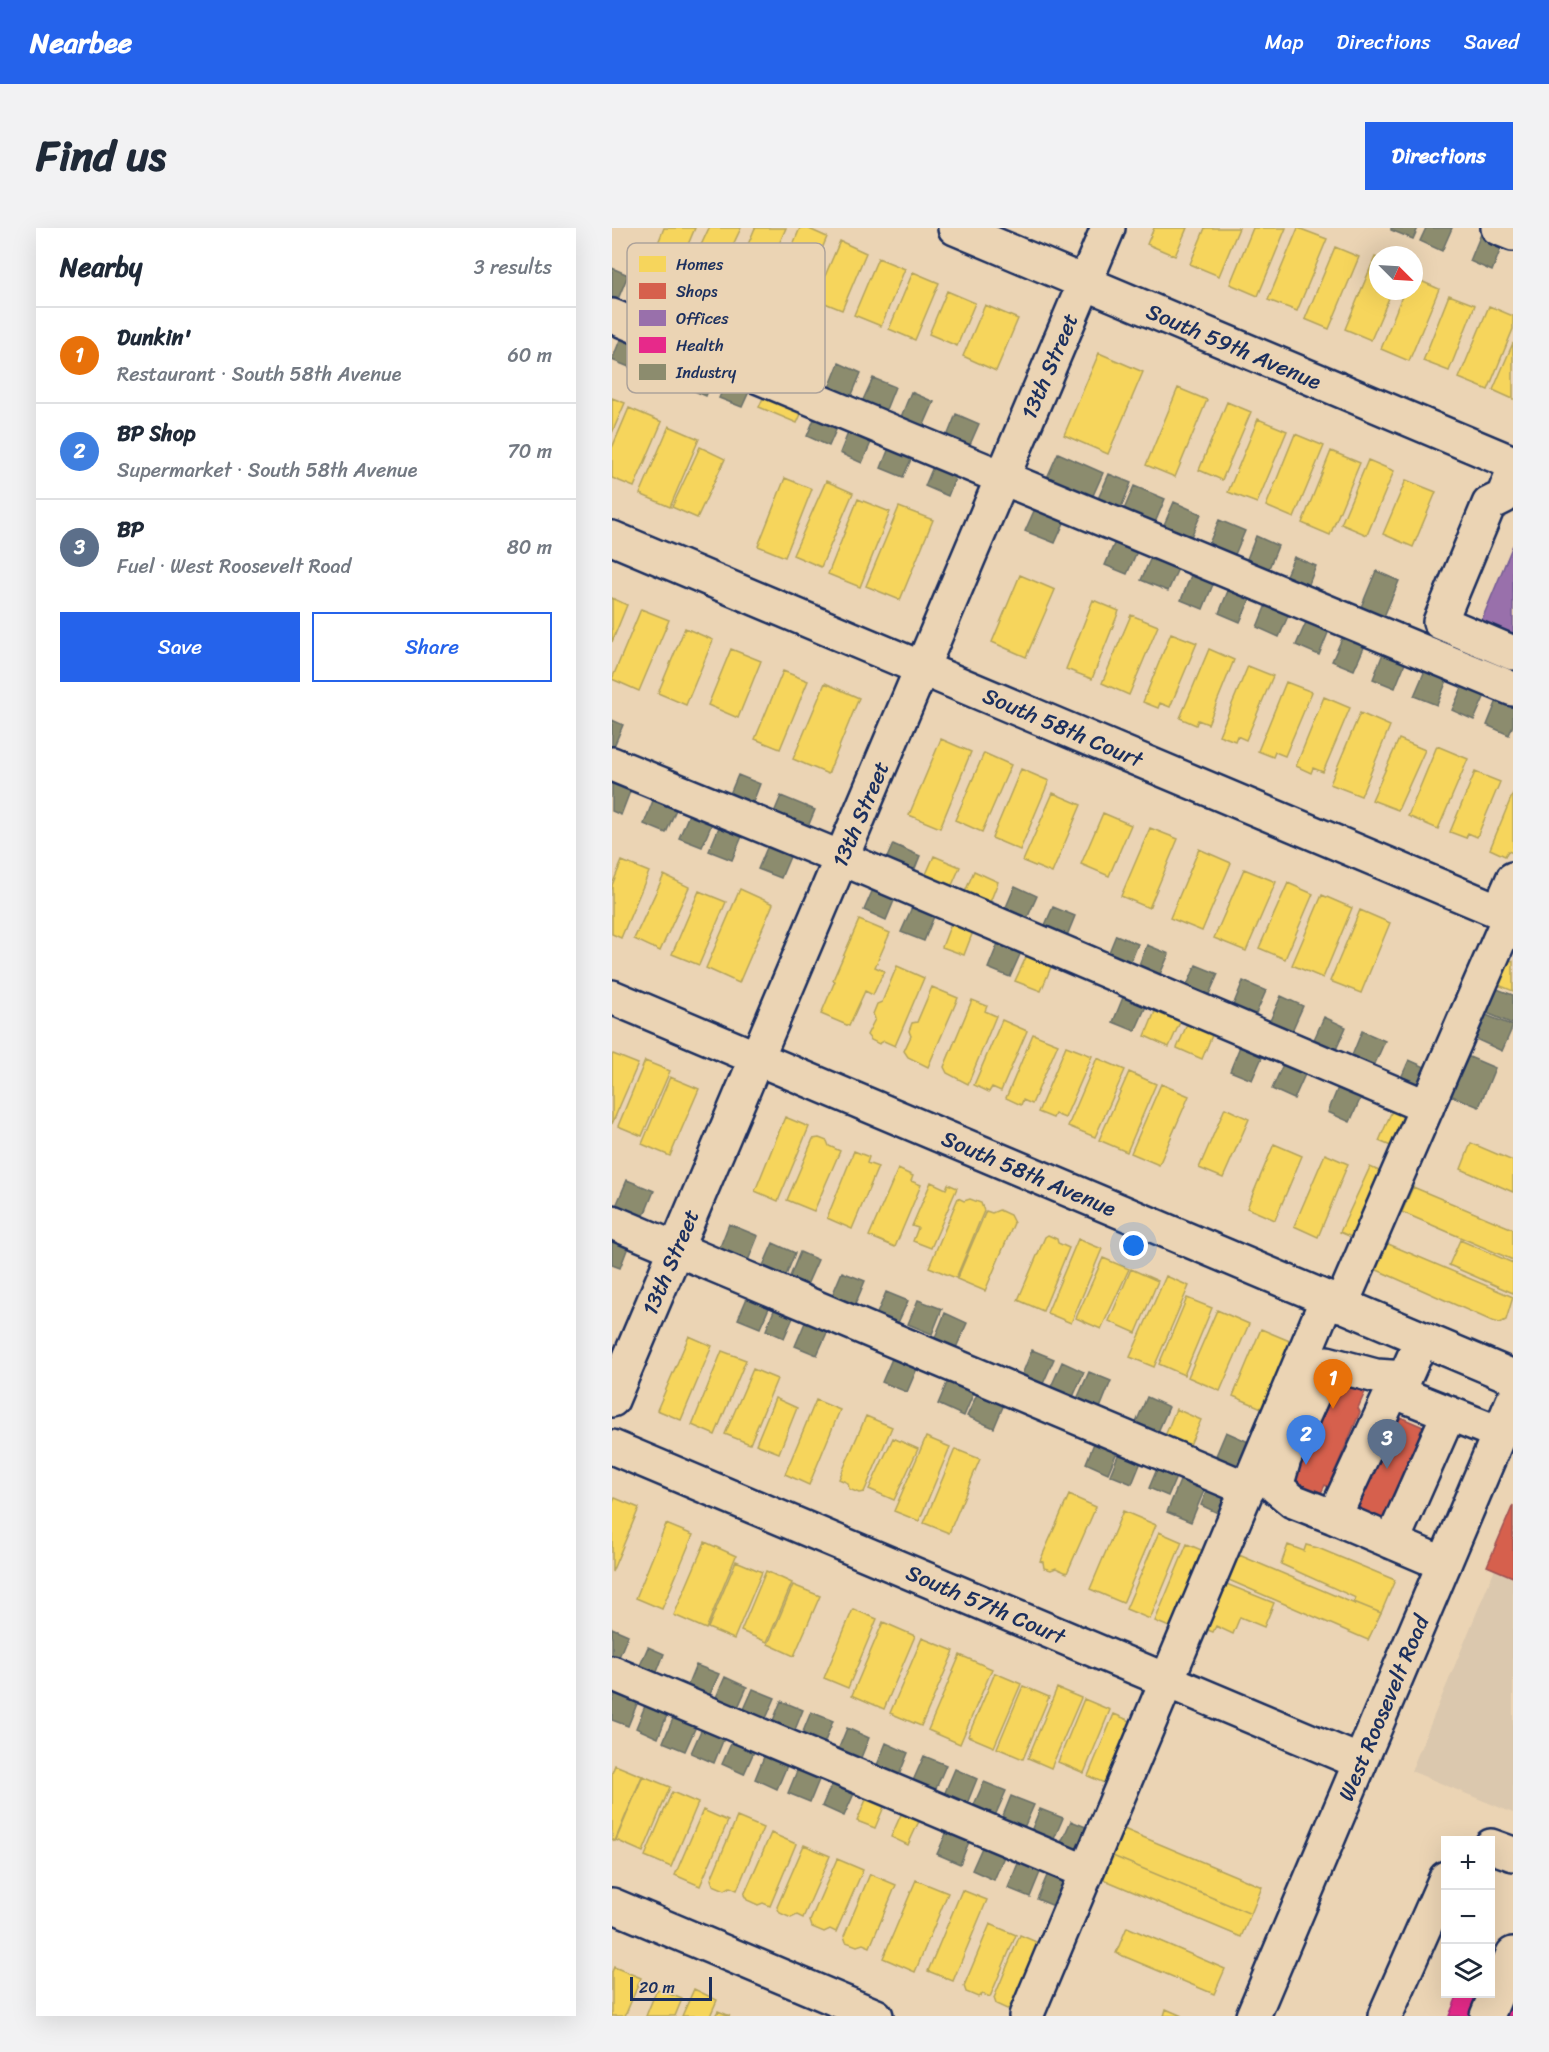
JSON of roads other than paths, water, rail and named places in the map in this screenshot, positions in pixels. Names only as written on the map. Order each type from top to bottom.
[{"type":"street","name":"South 59th Avenue","points":[[956,228],[1513,463]]},
{"type":"street","name":"13th Street","points":[[612,1400],[1108,228]]},
{"type":"street","points":[[1498,228],[1513,234]]},
{"type":"street","points":[[612,316],[627,322]]},
{"type":"street","points":[[797,393],[1513,689]]},
{"type":"street","points":[[1513,472],[1503,497],[1489,504],[1440,622],[1513,653]]},
{"type":"street","name":"South 58th Court","points":[[612,538],[1507,914]]},
{"type":"street","points":[[612,764],[841,858],[1427,1107]]},
{"type":"street","points":[[1026,2016],[1248,1489],[1427,1107],[1507,914],[1513,879]]},
{"type":"street","name":"South 58th Avenue","points":[[612,997],[1513,1377]]},
{"type":"street","points":[[612,1222],[1248,1489]]},
{"type":"street","points":[[1334,1517],[1391,1394],[1402,1386],[1422,1339]]},
{"type":"street","points":[[1444,1564],[1293,1501],[1276,1487],[1284,1459],[1327,1363],[1376,1376],[1402,1386],[1449,1413],[1499,1433]]},
{"type":"street","name":"West Roosevelt Road","points":[[1253,2016],[1513,1401]]},
{"type":"street","points":[[1392,1542],[1449,1413]]},
{"type":"street","name":"South 57th Court","points":[[612,1446],[1360,1762]]},
{"type":"street","points":[[612,1673],[1086,1872]]},
{"type":"street","points":[[1495,1847],[1513,1854]]},
{"type":"street","points":[[1385,2016],[1441,1889]]},
{"type":"street","points":[[612,1905],[876,2016]]},
{"type":"street","points":[[1487,2016],[1513,1954]]},
{"type":"place","name":"Dunkin'","points":[[1333,1409]]},
{"type":"place","name":"BP Shop","points":[[1306,1465]]},
{"type":"place","name":"BP","points":[[1387,1469]]}]
